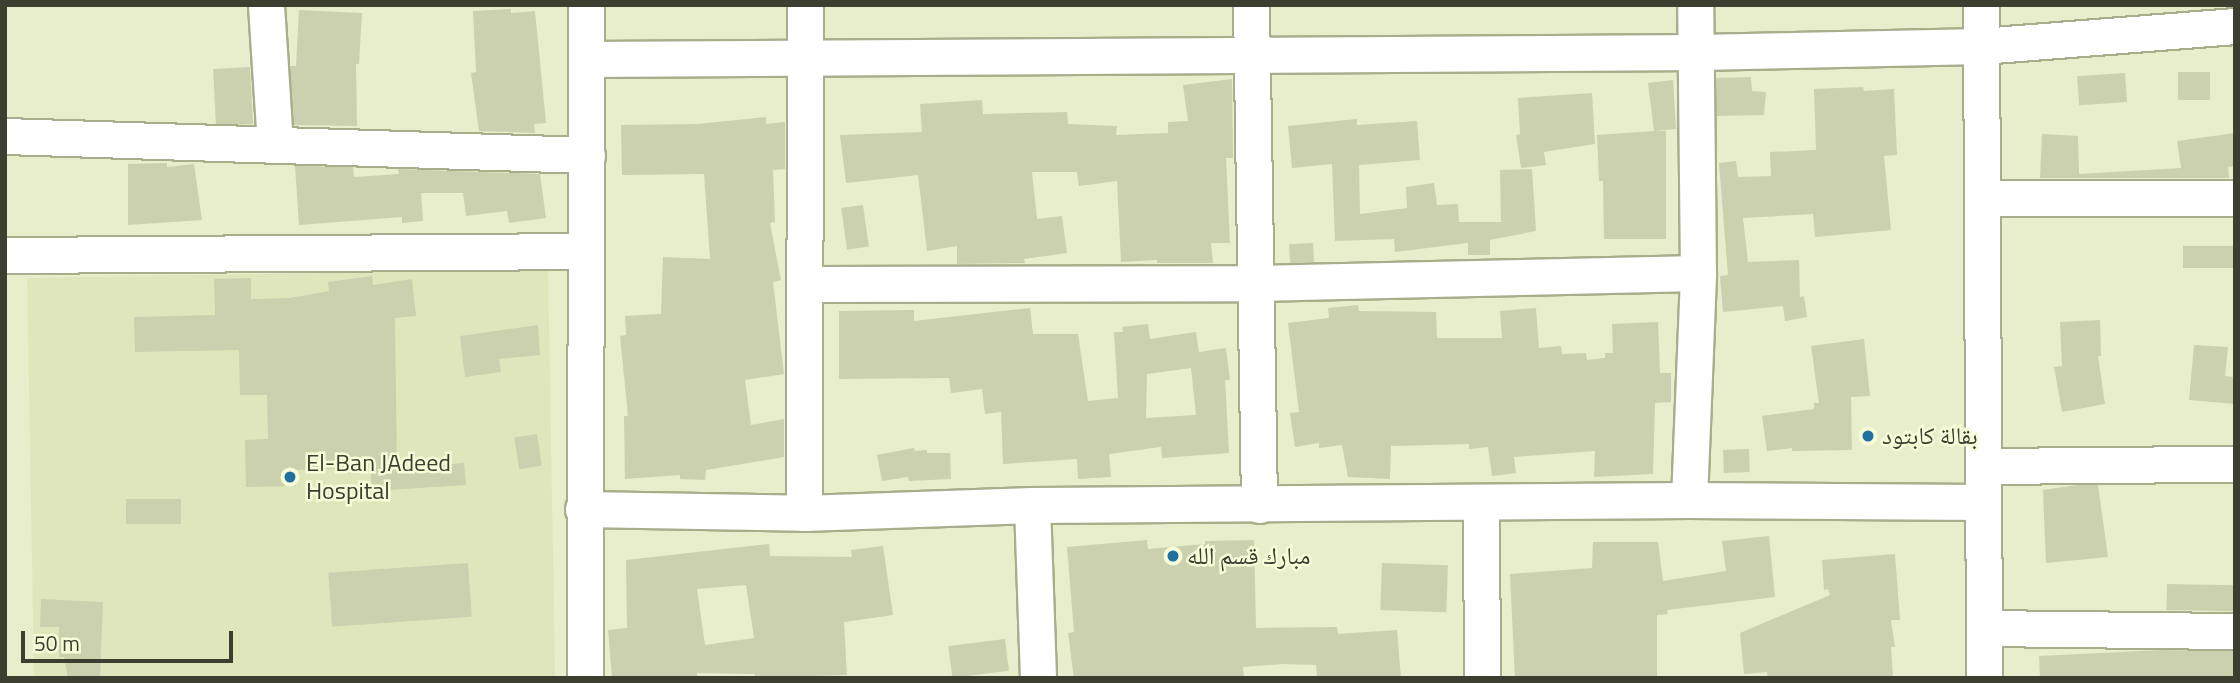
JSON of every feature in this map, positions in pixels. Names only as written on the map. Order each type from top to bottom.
[{"type":"street","points":[[266,5],[275,145]]},
{"type":"street","points":[[585,678],[583,509],[586,5]]},
{"type":"street","points":[[804,513],[807,284],[805,5]]},
{"type":"street","points":[[1251,5],[1259,505]]},
{"type":"street","points":[[1689,500],[1698,273],[1698,52],[1695,5]]},
{"type":"street","points":[[1981,5],[1984,678]]},
{"type":"street","points":[[587,59],[1698,52],[1981,46],[2235,26]]},
{"type":"street","points":[[5,136],[587,155]]},
{"type":"street","points":[[1982,198],[2235,198]]},
{"type":"street","points":[[5,255],[586,251]]},
{"type":"street","points":[[807,284],[1256,283],[1698,273]]},
{"type":"street","points":[[1983,466],[2235,464]]},
{"type":"street","points":[[583,509],[804,513],[1032,505],[1689,500],[1983,502]]},
{"type":"street","points":[[1480,503],[1482,678]]},
{"type":"street","points":[[1032,505],[1038,678]]},
{"type":"street","points":[[1984,628],[2235,631]]},
{"type":"shaded area","name":"El-Ban JAdeed Hospital","points":[[548,269],[555,678],[34,678],[27,278]]},
{"type":"building","points":[[511,9],[511,13],[535,11],[546,123],[534,124],[535,133],[479,131],[471,73],[476,72],[473,11]]},
{"type":"building","points":[[299,10],[362,13],[359,64],[356,64],[357,126],[294,125],[290,66],[296,66]]},
{"type":"building","points":[[250,67],[253,124],[216,126],[213,69]]},
{"type":"building","points":[[2178,72],[2210,72],[2210,100],[2178,100]]},
{"type":"building","points":[[2125,73],[2127,102],[2079,105],[2077,76]]},
{"type":"building","points":[[1751,77],[1752,91],[1766,92],[1764,115],[1716,116],[1716,78]]},
{"type":"building","points":[[1232,79],[1233,158],[1226,158],[1230,243],[1211,243],[1213,263],[1157,263],[1157,260],[1121,262],[1117,181],[1079,186],[1077,172],[1032,172],[1037,219],[1062,216],[1067,253],[1024,259],[1025,263],[957,264],[957,246],[927,251],[918,175],[846,183],[840,135],[922,132],[920,104],[982,100],[983,114],[1067,112],[1068,124],[1117,126],[1116,135],[1168,133],[1168,122],[1188,121],[1183,85]]},
{"type":"building","points":[[1673,80],[1676,129],[1655,131],[1666,131],[1666,239],[1604,239],[1603,181],[1599,181],[1597,135],[1654,131],[1648,83]]},
{"type":"building","points":[[1863,87],[1864,91],[1894,89],[1897,155],[1884,156],[1891,230],[1815,237],[1813,214],[1743,218],[1748,262],[1799,260],[1800,297],[1804,296],[1807,317],[1785,321],[1783,306],[1723,312],[1720,276],[1728,275],[1719,163],[1736,161],[1738,177],[1771,176],[1770,152],[1816,150],[1814,89]]},
{"type":"building","points":[[1592,93],[1595,144],[1544,152],[1546,165],[1521,168],[1516,135],[1520,134],[1518,98]]},
{"type":"building","points":[[766,117],[766,124],[785,122],[785,169],[773,170],[775,222],[770,223],[781,280],[773,282],[784,374],[745,380],[751,425],[784,419],[784,457],[706,470],[705,480],[680,479],[680,475],[625,479],[624,416],[628,416],[620,336],[626,335],[625,316],[661,314],[663,257],[710,259],[704,174],[622,175],[621,125],[698,124]]},
{"type":"building","points":[[1357,119],[1357,125],[1417,121],[1420,160],[1359,165],[1360,214],[1407,208],[1406,187],[1434,183],[1437,205],[1458,204],[1459,222],[1501,222],[1500,170],[1532,169],[1536,231],[1490,240],[1490,255],[1468,255],[1468,243],[1395,252],[1394,239],[1335,241],[1332,164],[1292,168],[1288,126]]},
{"type":"building","points":[[2235,133],[2235,166],[2228,167],[2229,178],[2040,178],[2042,134],[2078,136],[2079,174],[2181,168],[2177,141]]},
{"type":"building","points":[[167,163],[167,167],[194,164],[202,220],[128,225],[128,164]]},
{"type":"building","points":[[295,166],[353,167],[354,177],[399,174],[398,169],[540,174],[546,218],[509,223],[507,211],[466,216],[463,193],[421,193],[423,221],[402,223],[402,217],[299,225]]},
{"type":"building","points":[[863,205],[869,247],[847,250],[841,208]]},
{"type":"building","points":[[1313,243],[1314,262],[1290,263],[1289,244]]},
{"type":"building","points":[[2183,246],[2235,246],[2235,268],[2183,268]]},
{"type":"building","points":[[372,276],[373,285],[412,279],[416,316],[395,318],[397,468],[464,463],[466,485],[372,491],[370,468],[296,470],[296,486],[246,487],[245,440],[268,439],[267,395],[240,395],[239,350],[135,352],[134,317],[215,315],[214,279],[251,278],[251,299],[290,298],[329,291],[328,282]]},
{"type":"building","points":[[1358,305],[1359,311],[1436,312],[1437,338],[1502,338],[1500,311],[1536,308],[1539,348],[1561,346],[1562,354],[1586,353],[1587,360],[1605,358],[1605,353],[1613,353],[1612,324],[1658,322],[1660,373],[1671,373],[1671,402],[1655,403],[1653,474],[1594,477],[1595,451],[1514,457],[1516,473],[1492,476],[1488,447],[1469,449],[1469,444],[1391,446],[1390,479],[1348,477],[1342,445],[1319,448],[1319,443],[1295,447],[1290,413],[1299,412],[1288,323],[1329,318],[1328,308]]},
{"type":"building","points":[[1030,308],[1033,334],[1078,334],[1088,401],[1118,398],[1114,332],[1123,332],[1122,327],[1148,324],[1150,339],[1196,332],[1199,352],[1226,348],[1230,380],[1225,380],[1229,453],[1162,458],[1161,447],[1109,454],[1111,477],[1078,479],[1077,459],[1003,464],[1001,412],[985,414],[982,389],[951,393],[949,378],[839,379],[839,311],[914,310],[914,321]],"holes":[[[1191,368],[1196,415],[1146,418],[1147,374]]]},
{"type":"building","points":[[2100,320],[2101,356],[2098,356],[2105,404],[2062,412],[2054,367],[2062,366],[2060,322]]},
{"type":"building","points":[[538,325],[540,355],[499,359],[501,372],[465,377],[460,336]]},
{"type":"building","points":[[1864,339],[1870,396],[1851,397],[1852,450],[1792,451],[1792,448],[1767,451],[1762,416],[1814,409],[1814,403],[1819,403],[1811,346]]},
{"type":"building","points":[[2194,345],[2228,347],[2225,376],[2235,377],[2235,404],[2189,400]]},
{"type":"building","points":[[537,434],[542,466],[519,469],[514,438]]},
{"type":"building","points":[[914,448],[915,451],[927,450],[927,453],[950,453],[951,479],[909,481],[908,477],[882,481],[877,455]]},
{"type":"building","points":[[1749,449],[1750,472],[1724,473],[1723,450]]},
{"type":"building","points":[[2098,485],[2108,557],[2046,563],[2043,490]]},
{"type":"building","points":[[126,499],[181,499],[181,524],[126,524]]},
{"type":"building","points":[[1769,536],[1775,597],[1667,610],[1668,614],[1657,615],[1657,678],[1515,678],[1510,574],[1592,568],[1593,542],[1658,542],[1663,581],[1726,571],[1722,541]]},
{"type":"building","points":[[1147,540],[1148,549],[1205,544],[1205,541],[1254,540],[1256,628],[1337,627],[1338,634],[1397,630],[1401,678],[1317,678],[1316,665],[1282,664],[1243,667],[1244,678],[1074,678],[1068,633],[1074,632],[1067,547]]},
{"type":"building","points":[[769,544],[770,556],[852,557],[851,550],[883,546],[893,615],[844,622],[847,675],[755,678],[755,674],[697,673],[697,678],[612,678],[608,630],[627,628],[626,560]],"holes":[[[746,585],[754,638],[705,645],[697,589]]]},
{"type":"building","points":[[1895,554],[1900,620],[1891,620],[1895,647],[1891,647],[1893,678],[1768,678],[1767,672],[1744,674],[1740,633],[1830,595],[1828,589],[1824,590],[1822,560]]},
{"type":"building","points":[[468,563],[472,617],[332,627],[328,573]]},
{"type":"building","points":[[1382,563],[1448,565],[1446,612],[1380,610]]},
{"type":"building","points":[[2167,584],[2235,585],[2235,611],[2167,610]]},
{"type":"building","points":[[41,599],[103,602],[100,678],[68,678],[64,657],[59,657],[59,627],[40,627]]},
{"type":"building","points":[[1005,639],[1009,671],[952,678],[948,646]]},
{"type":"building","points":[[2162,650],[2235,651],[2235,678],[2040,678],[2039,656]]},
{"type":"place","name":"بقالة كابتود","points":[[1868,436]]},
{"type":"place","name":"El-Ban JAdeed Hospital","points":[[290,477]]},
{"type":"place","name":"مبارك قسم الله","points":[[1173,556]]}]
